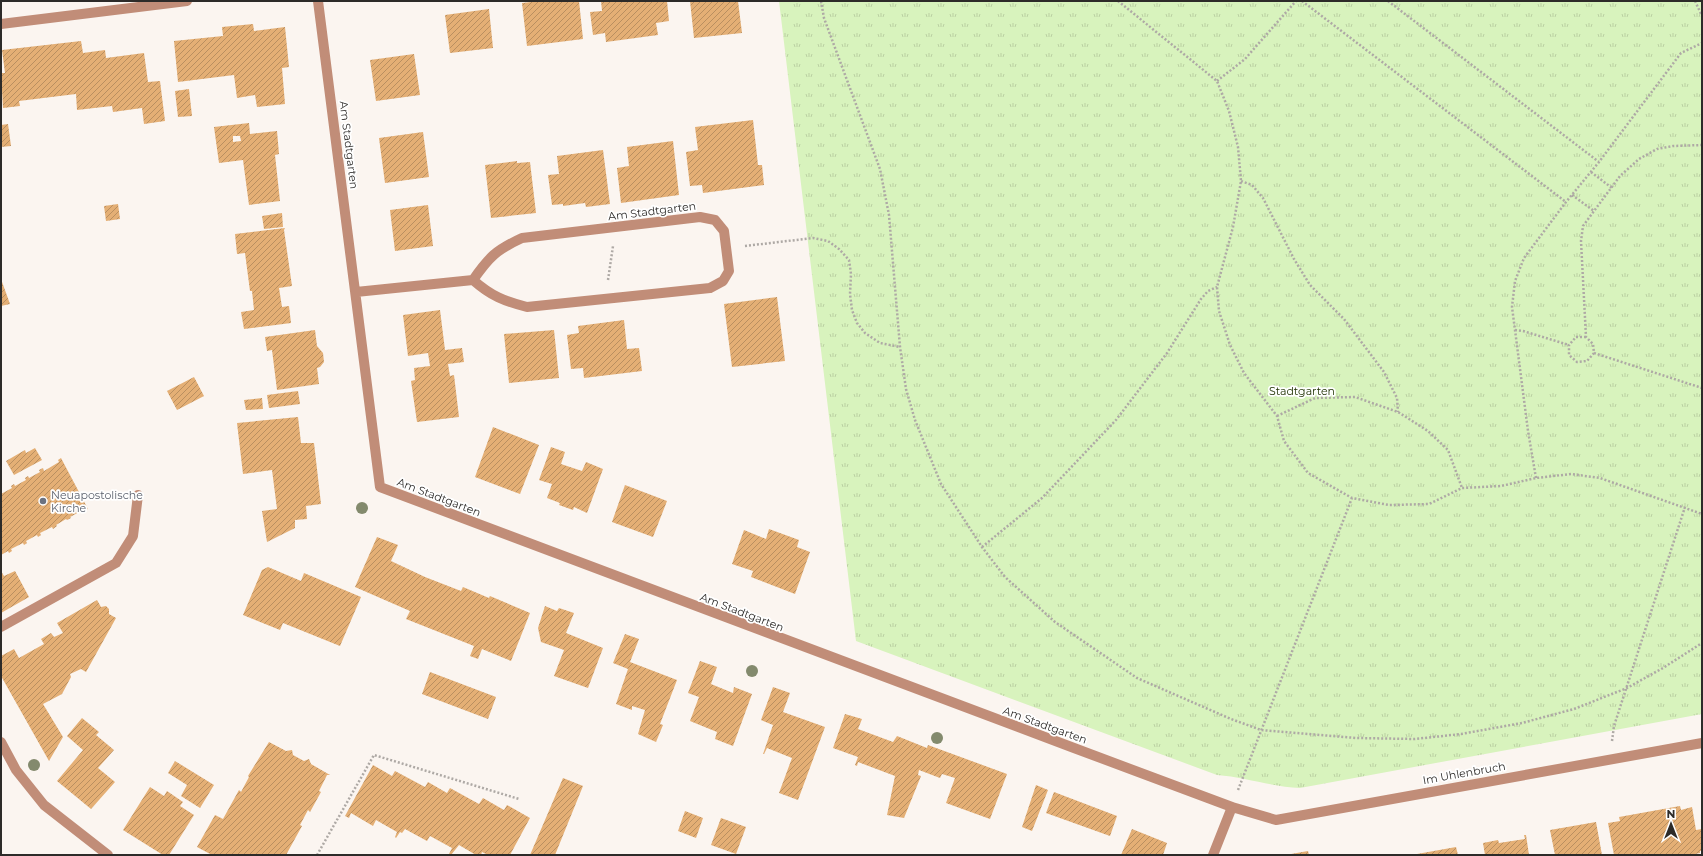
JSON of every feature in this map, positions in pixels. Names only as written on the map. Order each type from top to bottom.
[{"type":"street","points":[[1,24],[187,1]]},
{"type":"street","name":"Am Stadtgarten","points":[[318,1],[380,487],[745,626],[1232,807]]},
{"type":"street","name":"Am Stadtgarten","points":[[700,217],[715,220],[724,231],[727,248],[729,271],[723,282],[710,288],[527,307],[505,301],[486,292],[473,280],[485,262],[499,249],[522,238],[700,217]]},
{"type":"street","points":[[356,292],[473,280]]},
{"type":"street","points":[[1,627],[116,563],[133,536],[138,495]]},
{"type":"street","points":[[1,742],[16,770],[44,805],[108,855]]},
{"type":"street","name":"Im Uhlenbruch","points":[[1232,807],[1276,820],[1702,743]]},
{"type":"street","points":[[1213,855],[1232,807]]},
{"type":"path","points":[[821,1],[824,18],[880,169],[889,215],[900,347],[906,389],[915,420],[941,484],[982,547],[1005,577],[1055,622],[1137,678],[1231,720],[1261,730],[1356,738],[1415,739],[1461,734],[1522,723],[1574,709],[1627,688],[1663,668],[1702,643]]},
{"type":"path","points":[[1118,1],[1217,81],[1229,111],[1238,147],[1241,181],[1233,227],[1217,287],[1219,311],[1230,345],[1244,373],[1277,416],[1284,441],[1308,473],[1352,498],[1389,505],[1429,504],[1462,488],[1501,486],[1536,478],[1570,474],[1600,478],[1686,507],[1702,514]]},
{"type":"path","points":[[1217,81],[1245,60],[1296,1]]},
{"type":"path","points":[[1302,1],[1566,202]]},
{"type":"path","points":[[1388,1],[1599,162]]},
{"type":"path","points":[[1695,1],[1702,16]]},
{"type":"path","points":[[1536,478],[1528,431],[1512,307],[1515,282],[1524,258],[1566,202],[1599,162],[1681,52],[1702,43]]},
{"type":"path","points":[[1586,337],[1576,337],[1569,345],[1569,356],[1577,362],[1587,361],[1594,353],[1593,344],[1586,337],[1581,241],[1584,226],[1620,176],[1639,159],[1657,150],[1673,146],[1702,145]]},
{"type":"path","points":[[1591,172],[1612,188]]},
{"type":"path","points":[[1241,181],[1252,185],[1263,198],[1294,259],[1310,284],[1344,319],[1384,372],[1397,398],[1398,412]]},
{"type":"path","points":[[1572,195],[1594,211]]},
{"type":"path","points":[[609,298],[608,282],[614,249],[613,227]]},
{"type":"path","points":[[727,248],[813,238],[828,241],[849,260],[852,310],[857,323],[865,333],[880,343],[900,347]]},
{"type":"path","points":[[982,547],[1042,498],[1116,420],[1166,353],[1200,299],[1208,291],[1217,287]]},
{"type":"path","points":[[1515,330],[1569,345]]},
{"type":"path","points":[[1594,353],[1702,388]]},
{"type":"path","points":[[1277,416],[1315,398],[1355,398],[1398,412],[1428,431],[1448,450],[1462,488]]},
{"type":"path","points":[[1232,807],[1352,498]]},
{"type":"path","points":[[1612,742],[1614,726],[1686,507]]},
{"type":"path","points":[[317,855],[374,755],[519,799]]},
{"type":"green space","name":"Stadtgarten","points":[[779,1],[1702,1],[1702,714],[1300,788],[1217,775],[856,641]]},
{"type":"building","points":[[540,1],[579,1],[583,39],[527,46],[522,3]]},
{"type":"building","points":[[601,1],[667,1],[669,21],[656,23],[658,35],[606,42],[605,33],[593,35],[590,12],[602,11]]},
{"type":"building","points":[[690,1],[738,1],[742,33],[694,38]]},
{"type":"building","points":[[489,9],[493,48],[450,53],[445,15]]},
{"type":"building","points":[[253,24],[254,31],[285,27],[289,67],[282,68],[285,104],[257,107],[255,95],[237,98],[234,75],[178,82],[174,41],[223,36],[222,27]]},
{"type":"building","points":[[81,41],[83,53],[105,50],[106,58],[144,53],[148,82],[160,81],[165,121],[144,124],[142,108],[113,112],[112,106],[77,110],[76,94],[19,101],[20,106],[3,108],[1,73],[5,73],[2,50]]},
{"type":"building","points":[[414,54],[420,95],[376,101],[370,60]]},
{"type":"building","points":[[189,89],[192,116],[178,117],[175,91]]},
{"type":"building","points":[[753,120],[758,165],[762,165],[764,185],[703,193],[702,185],[690,186],[686,152],[698,150],[695,127]]},
{"type":"building","points":[[249,123],[250,134],[277,131],[279,154],[275,155],[280,201],[249,205],[243,160],[219,163],[214,127]],"holes":[[[233,136],[240,136],[241,141],[233,142]]]},
{"type":"building","points":[[8,124],[11,146],[1,147],[1,125]]},
{"type":"building","points":[[423,132],[429,177],[385,183],[379,138]]},
{"type":"building","points":[[673,141],[679,195],[621,203],[617,168],[629,166],[627,147]]},
{"type":"building","points":[[603,150],[610,204],[586,207],[585,203],[563,206],[563,204],[552,205],[548,175],[559,174],[557,156]]},
{"type":"building","points":[[517,161],[517,163],[530,162],[536,213],[491,218],[485,165]]},
{"type":"building","points":[[118,204],[120,219],[106,221],[104,206]]},
{"type":"building","points":[[428,205],[433,246],[395,251],[390,210]]},
{"type":"building","points":[[282,213],[283,227],[264,229],[262,216]]},
{"type":"building","points":[[285,228],[284,230],[292,286],[279,288],[282,307],[289,306],[291,323],[244,329],[241,312],[254,310],[245,253],[237,254],[235,234]]},
{"type":"building","points":[[1,279],[10,304],[1,306]]},
{"type":"building","points":[[777,297],[785,361],[732,367],[724,304]]},
{"type":"building","points":[[440,310],[445,350],[462,348],[464,362],[448,364],[450,376],[454,375],[459,417],[417,422],[411,381],[415,380],[414,368],[430,366],[428,353],[408,356],[403,315]]},
{"type":"building","points":[[624,320],[627,349],[639,348],[642,371],[584,378],[583,368],[571,369],[567,335],[579,333],[578,326]]},
{"type":"building","points":[[315,330],[317,346],[323,353],[324,362],[317,368],[319,384],[277,390],[272,350],[267,351],[265,337]]},
{"type":"building","points":[[554,330],[559,378],[509,383],[504,334]]},
{"type":"building","points":[[194,377],[204,396],[177,410],[167,391]]},
{"type":"building","points":[[298,391],[300,404],[269,408],[267,395]]},
{"type":"building","points":[[262,398],[263,409],[246,410],[244,400]]},
{"type":"building","points":[[298,417],[301,443],[314,443],[321,504],[306,506],[307,519],[295,520],[295,528],[267,542],[262,511],[277,509],[272,470],[243,474],[237,423]]},
{"type":"building","points":[[493,427],[539,445],[520,494],[475,477]]},
{"type":"building","points":[[551,447],[565,452],[561,464],[582,471],[586,462],[603,469],[587,513],[574,507],[573,510],[559,505],[560,503],[547,498],[552,484],[539,480]]},
{"type":"building","points":[[35,448],[42,460],[14,475],[6,461],[25,450],[26,453]]},
{"type":"building","name":"Neuapostolische Kirche","points":[[61,458],[88,509],[85,509],[67,520],[66,519],[56,525],[57,526],[53,529],[52,527],[40,533],[41,535],[38,537],[37,535],[26,541],[27,543],[24,545],[23,543],[11,549],[12,551],[9,553],[8,551],[1,555],[1,494],[12,488],[11,486],[14,484],[15,486],[26,480],[25,478],[28,476],[29,478],[40,472],[39,470],[43,468],[44,471],[59,462],[58,460]]},
{"type":"building","points":[[625,485],[667,501],[653,537],[612,522]]},
{"type":"building","points":[[769,529],[799,540],[797,547],[810,552],[795,594],[751,577],[753,571],[732,564],[744,530],[766,539]]},
{"type":"building","points":[[377,537],[398,545],[391,561],[425,577],[461,591],[463,587],[489,598],[490,596],[530,613],[511,661],[482,649],[478,659],[470,656],[474,646],[406,619],[410,611],[355,587]]},
{"type":"building","points":[[268,567],[301,581],[304,573],[361,597],[340,646],[283,623],[280,630],[243,615],[262,570]]},
{"type":"building","points":[[1,571],[4,576],[15,571],[29,597],[1,613]]},
{"type":"building","points":[[97,600],[101,607],[106,606],[109,609],[109,614],[116,618],[86,672],[81,669],[70,674],[71,677],[62,694],[43,704],[63,737],[49,761],[1,676],[1,656],[14,649],[19,658],[44,644],[41,639],[51,633],[54,637],[63,633],[57,623]]},
{"type":"building","points":[[545,606],[557,611],[559,608],[574,613],[566,633],[603,648],[588,688],[554,676],[564,650],[541,642],[538,628]]},
{"type":"building","points":[[625,634],[639,639],[630,662],[677,680],[660,724],[663,725],[656,742],[638,734],[645,710],[632,706],[632,710],[616,704],[628,669],[613,663]]},
{"type":"building","points":[[700,661],[717,667],[711,684],[733,693],[734,687],[752,694],[733,746],[715,739],[717,732],[690,721],[699,697],[688,693]]},
{"type":"building","points":[[430,672],[496,697],[488,719],[422,694]]},
{"type":"building","points":[[773,687],[790,693],[783,712],[825,727],[798,800],[779,793],[792,758],[767,748],[763,754],[773,725],[761,720]]},
{"type":"building","points":[[845,714],[862,719],[858,729],[893,742],[897,736],[927,748],[928,745],[1007,774],[990,819],[946,803],[955,778],[942,774],[940,778],[919,770],[918,775],[921,776],[904,818],[887,815],[895,776],[858,762],[857,766],[855,765],[858,757],[833,748]]},
{"type":"building","points":[[82,718],[99,732],[96,735],[114,750],[98,768],[115,782],[91,809],[57,781],[83,750],[67,736]]},
{"type":"building","points":[[269,742],[286,751],[292,750],[293,755],[304,761],[309,759],[311,764],[330,775],[327,775],[319,791],[321,792],[310,812],[308,810],[300,825],[302,826],[286,855],[212,855],[197,847],[215,815],[223,819],[239,790],[241,792],[249,777],[248,776]]},
{"type":"building","points":[[175,761],[214,785],[200,808],[181,796],[187,785],[168,773]]},
{"type":"building","points":[[373,765],[392,776],[395,771],[425,787],[428,782],[447,793],[450,788],[479,804],[483,798],[504,810],[507,805],[530,818],[510,855],[488,855],[482,852],[481,855],[476,855],[459,845],[451,855],[449,854],[452,848],[430,836],[427,841],[405,829],[402,833],[400,832],[396,838],[397,832],[376,820],[373,826],[351,813],[349,818],[345,816]]},
{"type":"building","points":[[563,778],[583,786],[555,855],[530,855]]},
{"type":"building","points":[[1036,785],[1048,790],[1032,831],[1022,827]]},
{"type":"building","points":[[150,787],[164,796],[167,791],[183,802],[180,806],[194,815],[169,855],[163,855],[123,830]]},
{"type":"building","points":[[1054,792],[1117,816],[1110,836],[1046,813]]},
{"type":"building","points":[[1680,806],[1681,810],[1692,807],[1696,830],[1702,829],[1702,851],[1700,851],[1700,853],[1691,855],[1614,855],[1608,823],[1620,821],[1619,817]]},
{"type":"building","points":[[685,811],[703,818],[696,838],[678,831]]},
{"type":"building","points":[[721,818],[746,827],[736,854],[711,845]]},
{"type":"building","points":[[1596,822],[1602,855],[1555,855],[1550,830]]},
{"type":"building","points":[[1132,829],[1167,843],[1163,855],[1121,855]]},
{"type":"building","points":[[1524,835],[1526,835],[1529,855],[1485,855],[1483,843],[1498,840],[1499,843],[1525,839]]},
{"type":"building","points":[[1456,847],[1458,855],[1417,855],[1417,854]]},
{"type":"building","points":[[1308,851],[1309,855],[1291,855],[1291,854]]},
{"type":"place","name":"Neuapostolische Kirche","points":[[43,501]]}]
